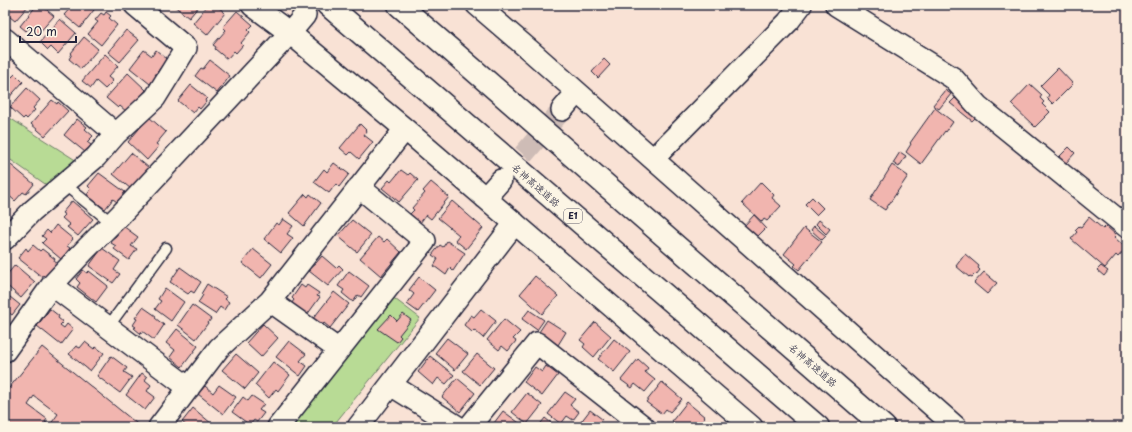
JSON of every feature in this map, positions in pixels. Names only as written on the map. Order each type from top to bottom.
[{"type":"highway","name":"名神高速道路","points":[[328,5],[818,427]]},
{"type":"highway","name":"名神高速道路","points":[[399,5],[884,427]]},
{"type":"street","points":[[5,239],[32,211],[96,158],[116,134],[155,98],[186,48],[136,5]]},
{"type":"street","points":[[252,5],[290,33],[405,129],[752,427]]},
{"type":"street","points":[[477,5],[956,427]]},
{"type":"street","points":[[653,159],[788,22],[801,5]]},
{"type":"street","points":[[836,5],[953,78],[978,106],[1127,227]]},
{"type":"street","points":[[5,351],[52,285],[112,224],[305,15]]},
{"type":"street","points":[[5,39],[116,134]]},
{"type":"street","points":[[562,110],[577,92]]},
{"type":"street","points":[[159,427],[219,348],[270,301],[405,129]]},
{"type":"street","points":[[485,198],[501,180]]},
{"type":"street","points":[[278,427],[425,241],[359,186]]},
{"type":"street","points":[[358,427],[515,223]]},
{"type":"street","points":[[52,285],[188,388]]},
{"type":"street","points":[[270,301],[339,350]]},
{"type":"street","points":[[469,427],[538,343],[644,427]]},
{"type":"street","points":[[391,385],[458,427]]},
{"type":"lane","points":[[64,184],[112,224]]},
{"type":"lane","points":[[108,327],[166,248]]},
{"type":"green space","points":[[5,115],[77,161],[48,186],[5,156]]},
{"type":"green space","points":[[391,296],[420,318],[332,427],[291,427]]},
{"type":"building","points":[[5,5],[29,5],[15,21],[5,13]]},
{"type":"building","points":[[37,5],[41,5],[54,16],[37,35],[29,28],[26,31],[20,26]]},
{"type":"building","points":[[73,5],[97,6],[80,28],[64,15]]},
{"type":"building","points":[[173,5],[200,5],[189,18]]},
{"type":"building","points":[[208,5],[216,5],[225,13],[207,35],[193,23]]},
{"type":"building","points":[[237,11],[253,25],[248,30],[250,32],[241,43],[243,45],[236,53],[234,51],[227,59],[215,49],[216,47],[213,45],[226,30],[223,27]]},
{"type":"building","points":[[106,12],[111,16],[109,18],[117,25],[101,45],[88,34],[98,22],[95,20],[101,13],[104,15]]},
{"type":"building","points":[[60,19],[76,33],[58,54],[51,47],[48,50],[40,42]]},
{"type":"building","points":[[126,30],[139,40],[120,62],[108,52]]},
{"type":"building","points":[[84,37],[98,49],[81,69],[69,59],[72,54],[71,53]]},
{"type":"building","points":[[144,50],[152,56],[156,50],[167,59],[155,75],[157,76],[150,84],[130,68]]},
{"type":"building","points":[[105,54],[118,66],[108,77],[113,81],[105,89],[96,81],[91,88],[82,81]]},
{"type":"building","points":[[604,59],[610,65],[598,78],[592,72]]},
{"type":"building","points":[[210,60],[230,76],[217,93],[195,76]]},
{"type":"building","points":[[1058,68],[1073,84],[1053,104],[1047,98],[1049,95],[1040,86]]},
{"type":"building","points":[[5,71],[12,77],[15,74],[23,82],[5,102]]},
{"type":"building","points":[[128,73],[146,90],[127,112],[120,106],[118,108],[106,98]]},
{"type":"building","points":[[1030,84],[1042,95],[1040,98],[1044,102],[1042,104],[1050,112],[1035,127],[1011,104]]},
{"type":"building","points":[[191,85],[207,98],[205,100],[206,102],[200,109],[198,107],[193,113],[178,101]]},
{"type":"building","points":[[27,88],[40,100],[33,108],[35,110],[27,119],[25,117],[23,119],[10,107]]},
{"type":"building","points":[[945,90],[951,94],[939,109],[933,105]]},
{"type":"building","points":[[955,98],[977,116],[972,121],[950,103]]},
{"type":"building","points":[[52,100],[57,104],[58,102],[68,111],[45,136],[31,124]]},
{"type":"building","points":[[935,108],[953,122],[921,164],[906,152],[911,144],[910,143]]},
{"type":"building","points":[[149,117],[166,132],[156,144],[159,146],[147,160],[128,142]]},
{"type":"building","points":[[77,119],[87,127],[85,129],[93,136],[87,142],[91,145],[85,152],[64,135]]},
{"type":"building","points":[[360,124],[367,131],[364,135],[373,142],[359,159],[351,152],[348,155],[340,148]]},
{"type":"building","points":[[1069,147],[1075,153],[1065,164],[1058,158]]},
{"type":"building","points":[[900,152],[906,156],[899,167],[893,163]]},
{"type":"building","points":[[131,153],[149,168],[131,189],[113,174]]},
{"type":"building","points":[[5,163],[9,167],[11,165],[34,184],[26,194],[23,192],[15,201],[5,192]]},
{"type":"building","points":[[334,163],[349,174],[339,187],[336,184],[329,193],[314,182],[324,169],[327,172]]},
{"type":"building","points":[[892,165],[908,176],[885,210],[870,200]]},
{"type":"building","points":[[401,170],[408,175],[410,173],[418,180],[399,202],[382,188],[389,180],[391,182]]},
{"type":"building","points":[[99,173],[125,192],[117,202],[113,199],[105,209],[87,195],[91,189],[88,186]]},
{"type":"building","points":[[431,182],[449,197],[431,219],[426,215],[420,223],[410,214],[414,210],[412,208],[425,193],[423,191]]},
{"type":"building","points":[[761,182],[774,195],[772,198],[781,206],[767,221],[764,219],[762,222],[742,203]]},
{"type":"building","points":[[305,194],[308,197],[310,194],[321,203],[304,226],[289,213]]},
{"type":"building","points":[[812,197],[823,208],[816,215],[805,204]]},
{"type":"building","points":[[72,201],[93,219],[78,236],[67,227],[70,225],[62,218],[65,215],[62,213]]},
{"type":"building","points":[[452,201],[483,228],[466,249],[455,240],[459,235],[438,218]]},
{"type":"building","points":[[754,215],[766,228],[756,238],[744,226]]},
{"type":"building","points":[[1089,217],[1103,229],[1106,226],[1116,235],[1114,237],[1126,248],[1118,257],[1116,255],[1105,268],[1071,239],[1077,232],[1075,230],[1079,226],[1081,227]]},
{"type":"building","points":[[283,219],[293,226],[287,234],[293,238],[281,253],[264,239],[276,223],[279,225]]},
{"type":"building","points":[[352,220],[371,235],[357,252],[338,236]]},
{"type":"building","points":[[819,220],[830,229],[826,234],[816,224]]},
{"type":"building","points":[[56,225],[73,239],[67,246],[70,248],[61,259],[42,243],[46,239],[42,236],[47,230],[50,233]]},
{"type":"building","points":[[123,226],[138,237],[131,246],[137,249],[129,260],[114,249],[116,246],[111,243]]},
{"type":"building","points":[[814,226],[826,236],[822,240],[811,230]]},
{"type":"building","points":[[804,228],[822,242],[799,270],[794,266],[796,264],[784,254]]},
{"type":"building","points":[[378,237],[384,242],[387,239],[401,252],[381,276],[360,258]]},
{"type":"building","points":[[447,241],[465,253],[453,271],[450,268],[446,275],[434,266],[438,259],[432,255],[440,245],[443,247]]},
{"type":"building","points":[[33,245],[40,251],[42,249],[55,259],[54,261],[58,264],[46,278],[43,275],[42,277],[18,258],[26,248],[28,251]]},
{"type":"building","points":[[102,248],[120,261],[114,270],[120,274],[113,283],[89,266]]},
{"type":"building","points":[[253,249],[272,264],[261,278],[242,263]]},
{"type":"building","points":[[965,254],[979,266],[978,268],[980,270],[972,277],[969,277],[956,266]]},
{"type":"building","points":[[322,256],[336,268],[339,265],[343,269],[328,286],[309,271]]},
{"type":"building","points":[[15,265],[35,282],[21,298],[5,284],[5,277]]},
{"type":"building","points":[[1101,266],[1108,271],[1104,276],[1097,270]]},
{"type":"building","points":[[180,267],[201,282],[194,293],[191,291],[188,294],[170,282]]},
{"type":"building","points":[[83,270],[87,273],[89,271],[108,286],[96,302],[77,287],[80,283],[76,279]]},
{"type":"building","points":[[349,271],[369,286],[361,297],[358,295],[353,302],[342,293],[344,290],[338,286]]},
{"type":"building","points":[[984,272],[997,283],[987,294],[974,283]]},
{"type":"building","points":[[535,276],[558,296],[542,314],[520,294]]},
{"type":"building","points":[[419,277],[435,290],[418,312],[407,304],[414,294],[409,290]]},
{"type":"building","points":[[207,284],[227,297],[225,299],[229,302],[224,310],[220,307],[215,314],[198,303]]},
{"type":"building","points":[[301,285],[305,288],[307,285],[319,293],[317,296],[320,297],[307,315],[291,304],[294,300],[292,298]]},
{"type":"building","points":[[165,288],[184,302],[171,321],[155,309],[161,301],[158,299]]},
{"type":"building","points":[[334,292],[349,304],[330,328],[324,323],[321,327],[312,320]]},
{"type":"building","points":[[5,293],[20,305],[12,315],[8,312],[5,317]]},
{"type":"building","points":[[192,305],[211,319],[196,339],[178,325]]},
{"type":"building","points":[[143,307],[156,316],[155,318],[164,325],[154,340],[142,331],[141,334],[134,328],[136,327],[133,325],[137,319],[135,318]]},
{"type":"building","points":[[50,309],[59,316],[58,318],[63,322],[60,325],[64,328],[67,324],[73,329],[61,345],[37,326]]},
{"type":"building","points":[[481,309],[496,321],[483,338],[474,330],[472,332],[464,325],[471,315],[474,317]]},
{"type":"building","points":[[529,310],[544,320],[537,330],[522,319]]},
{"type":"building","points":[[403,314],[411,320],[399,335],[401,337],[397,342],[378,329],[391,315],[397,321]]},
{"type":"building","points":[[504,319],[520,332],[513,339],[516,341],[508,351],[502,346],[499,350],[487,340]]},
{"type":"building","points":[[547,320],[566,332],[558,345],[539,332]]},
{"type":"building","points":[[595,322],[611,336],[594,357],[583,347],[585,344],[580,340]]},
{"type":"building","points":[[263,324],[278,338],[261,357],[246,343]]},
{"type":"building","points":[[177,329],[198,346],[182,367],[170,357],[175,350],[166,343]]},
{"type":"building","points":[[447,338],[468,354],[455,370],[435,353]]},
{"type":"building","points":[[614,339],[630,352],[614,372],[598,359]]},
{"type":"building","points":[[289,341],[306,354],[300,361],[307,366],[300,376],[276,357]]},
{"type":"building","points":[[85,342],[94,349],[96,347],[104,353],[90,371],[69,354],[76,346],[80,348]]},
{"type":"building","points":[[42,347],[141,427],[77,427],[75,425],[73,427],[5,427],[5,393]],"holes":[[[34,396],[58,414],[50,425],[45,422],[47,419],[28,405]]]},
{"type":"building","points":[[236,354],[258,373],[245,389],[222,370]]},
{"type":"building","points":[[477,354],[494,368],[480,385],[463,371]]},
{"type":"building","points":[[111,356],[127,368],[124,372],[132,377],[120,393],[97,376]]},
{"type":"building","points":[[430,356],[454,375],[446,384],[438,378],[433,385],[418,372]]},
{"type":"building","points":[[638,359],[648,368],[645,372],[655,380],[645,392],[635,384],[632,388],[621,380]]},
{"type":"building","points":[[273,362],[290,375],[278,391],[276,389],[269,398],[255,385]]},
{"type":"building","points":[[546,366],[558,375],[542,396],[524,382],[535,367],[542,372]]},
{"type":"building","points":[[142,373],[147,377],[145,380],[151,385],[147,391],[155,397],[145,410],[126,395]]},
{"type":"building","points":[[457,378],[475,393],[460,412],[442,397]]},
{"type":"building","points":[[662,382],[682,399],[670,412],[666,409],[662,414],[646,402]]},
{"type":"building","points":[[219,385],[236,397],[223,414],[198,394],[205,386],[213,393]]},
{"type":"building","points":[[565,392],[575,399],[570,405],[579,412],[573,420],[567,416],[561,424],[548,414]]},
{"type":"building","points":[[527,393],[542,405],[527,424],[512,412]]},
{"type":"building","points":[[252,396],[264,404],[259,410],[264,413],[257,422],[254,420],[250,425],[232,412],[243,397],[248,401]]},
{"type":"building","points":[[687,402],[705,417],[696,427],[688,427],[685,424],[683,427],[679,427],[672,421]]},
{"type":"building","points":[[193,408],[212,424],[209,427],[188,427],[182,422]]},
{"type":"building","points":[[590,410],[602,419],[596,426],[597,427],[577,427]]},
{"type":"building","points":[[503,411],[522,425],[521,427],[491,427]]},
{"type":"building","points":[[545,418],[556,427],[538,427]]},
{"type":"tunnel","points":[[503,178],[562,110]]}]
